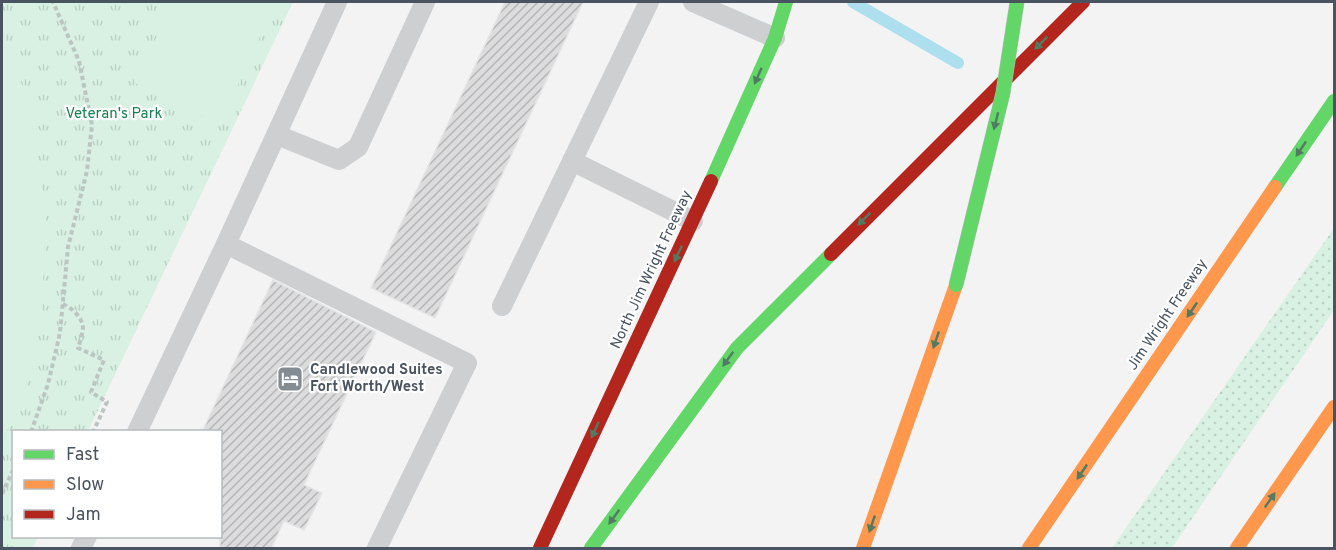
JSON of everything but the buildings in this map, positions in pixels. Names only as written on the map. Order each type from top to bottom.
[{"type":"main road","name":"North Jim Wright Freeway","points":[[540,549],[693,221],[775,38],[786,2]]},
{"type":"main road","points":[[863,549],[956,285],[1004,93],[1017,2]]},
{"type":"main road","points":[[591,549],[737,348],[1083,2]]},
{"type":"main road","name":"Jim Wright Freeway","points":[[1029,549],[1335,101]]},
{"type":"main road","points":[[1237,549],[1335,406]]},
{"type":"lane","points":[[138,430],[338,2]]},
{"type":"lane","points":[[276,135],[339,160],[358,147],[425,2]]},
{"type":"lane","points":[[502,306],[648,2]]},
{"type":"lane","points":[[693,2],[775,38]]},
{"type":"lane","points":[[572,161],[693,221]]},
{"type":"lane","points":[[226,244],[467,363],[377,549]]},
{"type":"path","points":[[32,430],[50,374],[60,333],[68,247],[87,171],[92,125],[79,61],[53,2]]},
{"type":"path","points":[[63,304],[78,315],[83,326],[78,348],[104,360],[91,392],[107,402],[94,430]]},
{"type":"path","points":[[2,494],[12,472]]},
{"type":"green space","name":"Veteran's Park","points":[[2,2],[293,2],[88,430],[12,430],[12,538],[38,538],[33,548],[2,548]]},
{"type":"green space","points":[[173,2],[276,2],[220,124],[135,83]]},
{"type":"green space","points":[[2,31],[30,106],[46,216],[42,309],[24,394],[2,442]]},
{"type":"green space","points":[[1334,228],[1334,310],[1172,548],[1112,548]]},
{"type":"waterway","points":[[853,2],[958,63]]},
{"type":"traffic: fast","points":[[711,181],[775,38],[786,2]]},
{"type":"traffic: fast","points":[[956,285],[1003,93],[1017,2]]},
{"type":"traffic: fast","points":[[1275,187],[1334,101]]},
{"type":"traffic: fast","points":[[591,548],[737,348],[831,254]]},
{"type":"traffic: slow","points":[[1029,548],[1275,187]]},
{"type":"traffic: slow","points":[[863,548],[956,285]]},
{"type":"traffic: slow","points":[[1237,548],[1334,407]]},
{"type":"traffic: jam","points":[[831,254],[1083,2]]},
{"type":"traffic: jam","points":[[540,548],[711,181]]},
{"type":"place","name":"Candlewood Suites Fort Worth/West","points":[[290,379]]}]
